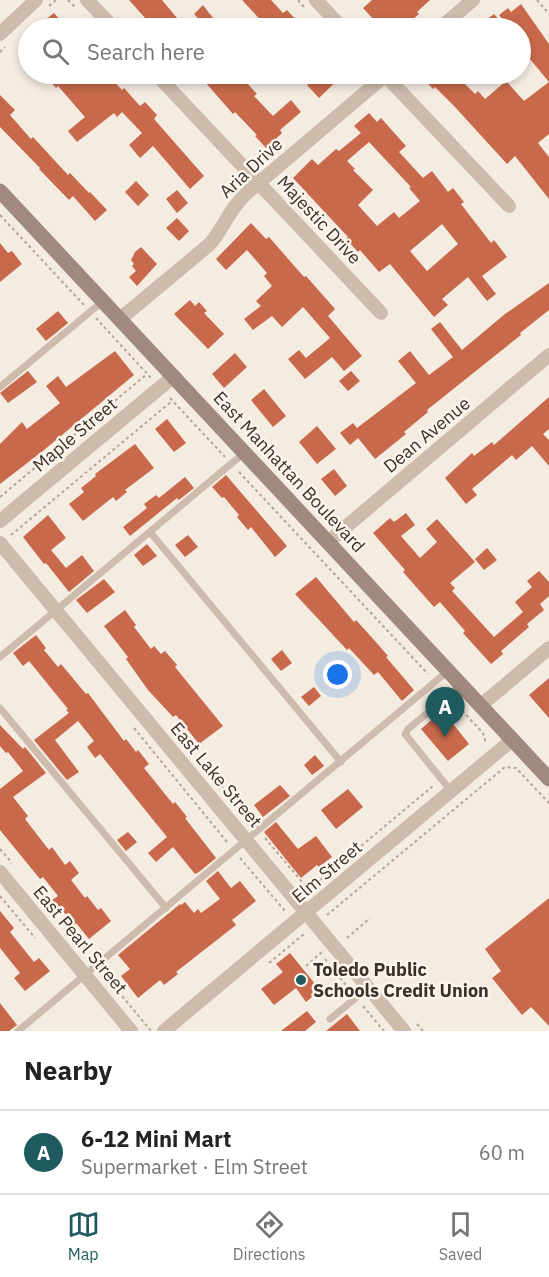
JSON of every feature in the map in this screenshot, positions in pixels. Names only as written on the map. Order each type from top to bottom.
[{"type":"main road","name":"East Manhattan Boulevard","points":[[0,191],[549,779]]},
{"type":"street","points":[[0,34],[36,0]]},
{"type":"street","points":[[87,0],[104,18]]},
{"type":"street","points":[[316,0],[333,18]]},
{"type":"street","points":[[452,18],[473,0]]},
{"type":"street","name":"Majestic Drive","points":[[166,84],[381,313]]},
{"type":"street","name":"Aria Drive","points":[[120,319],[210,244],[233,207],[373,84]]},
{"type":"street","points":[[394,84],[508,206]]},
{"type":"street","name":"Dean Avenue","points":[[328,542],[549,355]]},
{"type":"street","name":"Maple Street","points":[[0,521],[174,376]]},
{"type":"street","name":"East Lake Street","points":[[0,543],[404,1031]]},
{"type":"street","points":[[480,706],[549,648]]},
{"type":"street","name":"Elm Street","points":[[164,1031],[512,740]]},
{"type":"street","name":"East Pearl Street","points":[[0,872],[131,1031]]},
{"type":"lane","points":[[0,387],[103,301]]},
{"type":"lane","points":[[0,657],[244,453]]},
{"type":"lane","points":[[150,532],[341,762]]},
{"type":"lane","points":[[18,1031],[448,671]]},
{"type":"lane","points":[[451,791],[405,734],[461,685]]},
{"type":"lane","points":[[0,708],[166,908]]},
{"type":"lane","points":[[330,1019],[368,988]]},
{"type":"path","points":[[537,0],[549,14]]},
{"type":"path","points":[[0,215],[435,682]]},
{"type":"path","points":[[0,497],[147,374]]},
{"type":"path","points":[[0,543],[172,400]]},
{"type":"path","points":[[448,696],[483,733],[484,744]]},
{"type":"path","points":[[128,722],[309,940]]},
{"type":"path","points":[[304,934],[505,766],[516,768],[549,803]]},
{"type":"path","points":[[284,910],[441,780]]},
{"type":"path","points":[[306,966],[370,918]]},
{"type":"path","points":[[315,947],[384,1031]]},
{"type":"building","points":[[129,0],[162,0],[177,18],[145,18]]},
{"type":"building","points":[[242,0],[271,0],[283,13],[287,10],[294,18],[259,18]]},
{"type":"building","points":[[372,0],[430,0],[417,12],[419,14],[414,18],[372,18],[363,8]]},
{"type":"building","points":[[521,4],[531,18],[502,18],[499,15],[508,8],[511,12]]},
{"type":"building","points":[[203,5],[213,18],[198,18],[194,14]]},
{"type":"building","points":[[54,13],[58,18],[48,18]]},
{"type":"building","points":[[531,18],[549,44],[549,82],[531,60]]},
{"type":"building","points":[[549,82],[549,134],[538,143],[549,157],[549,199],[515,156],[507,164],[454,106],[435,87],[433,89],[428,84],[465,84],[475,94],[478,91],[485,99],[502,84],[509,84],[524,101]]},
{"type":"building","points":[[53,84],[116,84],[122,90],[124,88],[140,106],[145,102],[157,115],[154,119],[204,176],[190,189],[153,146],[140,158],[129,145],[142,133],[122,112],[117,117],[114,113],[77,142],[68,131],[85,117],[58,86],[56,88]]},
{"type":"building","points":[[207,84],[248,84],[257,94],[254,96],[273,116],[291,100],[301,112],[280,130],[282,133],[266,148],[235,112],[233,114]]},
{"type":"building","points":[[308,84],[334,84],[319,98]]},
{"type":"building","points":[[0,95],[15,110],[10,115],[31,139],[33,137],[68,175],[70,173],[107,210],[95,221],[73,196],[69,200],[0,127]]},
{"type":"building","points":[[369,113],[377,122],[381,118],[406,146],[399,152],[423,178],[432,171],[448,192],[453,188],[464,202],[461,204],[491,243],[494,240],[507,257],[482,276],[496,294],[487,301],[468,277],[442,299],[448,305],[434,317],[390,264],[379,272],[360,250],[358,252],[346,239],[348,237],[293,178],[312,159],[318,165],[336,149],[339,151],[361,133],[354,126]],"holes":[[[369,142],[411,187],[409,188],[420,201],[399,218],[394,212],[377,226],[358,205],[373,190],[347,161]],[[442,224],[458,244],[427,271],[410,251]]]},
{"type":"building","points":[[136,181],[149,195],[138,206],[125,192]]},
{"type":"building","points":[[177,190],[188,203],[177,213],[166,199]]},
{"type":"building","points":[[177,218],[189,231],[179,241],[166,228]]},
{"type":"building","points":[[251,223],[266,239],[269,237],[335,309],[328,316],[362,356],[344,371],[332,357],[305,379],[288,359],[299,350],[306,358],[330,338],[303,307],[282,327],[272,316],[253,330],[244,319],[261,306],[256,301],[272,286],[264,276],[267,273],[247,250],[226,270],[216,259]]},
{"type":"building","points":[[0,243],[8,253],[12,251],[22,264],[0,282]]},
{"type":"building","points":[[141,247],[157,264],[137,286],[129,277],[136,271],[131,260]]},
{"type":"building","points":[[549,283],[549,310],[427,410],[428,412],[404,432],[406,434],[375,459],[358,438],[350,445],[340,433],[353,423],[357,428],[416,383],[398,361],[410,351],[429,375],[453,357],[431,329],[440,322],[462,350],[505,314]]},
{"type":"building","points":[[190,300],[195,306],[199,302],[207,311],[204,313],[224,334],[208,349],[174,314]]},
{"type":"building","points":[[58,311],[68,323],[46,341],[36,329]]},
{"type":"building","points":[[115,351],[134,375],[0,484],[0,444],[22,422],[27,429],[60,403],[46,386],[58,376],[66,387]]},
{"type":"building","points":[[235,353],[247,367],[224,388],[212,374]]},
{"type":"building","points":[[28,371],[37,382],[8,403],[0,393]]},
{"type":"building","points":[[351,371],[360,381],[348,391],[339,381]]},
{"type":"building","points":[[264,389],[286,416],[273,427],[251,400]]},
{"type":"building","points":[[549,397],[549,429],[543,434],[549,440],[549,466],[532,446],[516,460],[512,455],[472,489],[477,495],[466,504],[445,478],[472,453],[474,456],[492,442],[494,445]]},
{"type":"building","points":[[167,419],[186,443],[174,452],[155,429]]},
{"type":"building","points":[[317,426],[336,449],[317,464],[299,442]]},
{"type":"building","points":[[135,444],[154,468],[125,490],[127,492],[116,501],[113,497],[83,521],[69,504],[84,492],[81,488],[96,476],[95,474]]},
{"type":"building","points":[[334,469],[347,486],[335,496],[321,479]]},
{"type":"building","points":[[226,475],[287,546],[275,557],[251,527],[248,530],[224,497],[222,498],[212,487]]},
{"type":"building","points":[[185,477],[194,488],[179,500],[177,498],[130,536],[123,527],[147,508],[144,504],[156,495],[159,498]]},
{"type":"building","points":[[406,513],[415,525],[401,536],[420,558],[437,542],[426,529],[437,519],[475,562],[450,583],[455,588],[452,591],[494,637],[523,612],[515,602],[532,587],[527,581],[539,571],[549,582],[549,596],[540,604],[544,610],[527,624],[529,627],[501,651],[503,654],[491,664],[463,633],[465,631],[440,602],[434,607],[373,533],[390,518],[394,522]]},
{"type":"building","points":[[48,515],[66,538],[51,550],[66,568],[82,555],[94,571],[69,592],[23,537]]},
{"type":"building","points":[[188,535],[198,547],[185,557],[175,545]]},
{"type":"building","points":[[147,544],[157,556],[143,566],[134,555]]},
{"type":"building","points":[[487,548],[497,560],[484,570],[475,559]]},
{"type":"building","points":[[316,577],[354,622],[356,620],[375,641],[414,690],[402,701],[378,672],[374,675],[349,648],[347,650],[295,594]]},
{"type":"building","points":[[104,579],[115,592],[87,613],[76,600]]},
{"type":"building","points":[[125,610],[136,625],[134,627],[151,649],[154,646],[161,654],[165,651],[177,665],[175,667],[223,726],[199,744],[176,715],[173,717],[148,690],[126,659],[128,657],[104,626]]},
{"type":"building","points":[[36,635],[46,648],[44,650],[58,667],[61,664],[86,694],[88,693],[124,741],[126,739],[136,752],[138,750],[149,764],[144,768],[173,804],[175,802],[187,817],[185,818],[216,858],[199,872],[195,874],[173,847],[156,862],[148,853],[167,837],[100,754],[95,758],[87,747],[94,741],[78,721],[55,740],[79,772],[67,780],[34,740],[69,713],[29,661],[23,666],[13,653]]},
{"type":"building","points":[[282,650],[292,663],[281,671],[271,659]]},
{"type":"building","points":[[549,678],[549,718],[529,695]]},
{"type":"building","points":[[314,687],[321,696],[309,706],[301,697]]},
{"type":"building","points":[[434,718],[442,726],[450,720],[469,744],[448,761],[421,729]]},
{"type":"building","points":[[0,725],[23,749],[25,747],[46,773],[13,797],[28,816],[25,819],[49,850],[52,847],[65,865],[70,861],[79,873],[71,880],[85,898],[87,896],[98,910],[101,908],[111,921],[89,939],[76,923],[74,925],[63,911],[61,912],[52,900],[58,896],[43,877],[40,879],[0,830],[0,789],[23,771],[8,752],[6,753],[0,746]]},
{"type":"building","points":[[315,755],[324,766],[312,775],[304,765]]},
{"type":"building","points":[[280,785],[290,796],[263,817],[254,805]]},
{"type":"building","points":[[348,789],[363,807],[336,829],[321,810]]},
{"type":"building","points":[[276,822],[298,849],[316,836],[332,857],[301,878],[264,832]]},
{"type":"building","points":[[128,832],[137,842],[126,851],[117,840]]},
{"type":"building","points":[[218,871],[231,888],[240,881],[256,901],[232,920],[236,925],[176,972],[178,974],[164,985],[160,980],[138,998],[121,976],[130,969],[118,955],[180,904],[185,902],[194,913],[198,909],[201,913],[220,899],[206,881]]},
{"type":"building","points":[[549,898],[549,1026],[531,1007],[522,1015],[492,978],[501,971],[485,949]]},
{"type":"building","points":[[0,911],[14,928],[10,932],[34,962],[39,958],[50,971],[25,991],[14,978],[20,973],[0,948]]},
{"type":"building","name":"Toledo Public Schools Credit Union","points":[[290,953],[320,990],[306,1002],[296,988],[274,1005],[261,989],[283,972],[276,964]]},
{"type":"building","points":[[0,1003],[17,1025],[9,1031],[0,1031]]},
{"type":"building","points":[[307,1011],[316,1022],[305,1031],[281,1031]]},
{"type":"building","points":[[347,1014],[360,1031],[326,1031]]},
{"type":"place","name":"6-12 Mini Mart","points":[[445,737]]},
{"type":"place","name":"Toledo Public Schools Credit Union","points":[[301,980]]}]
